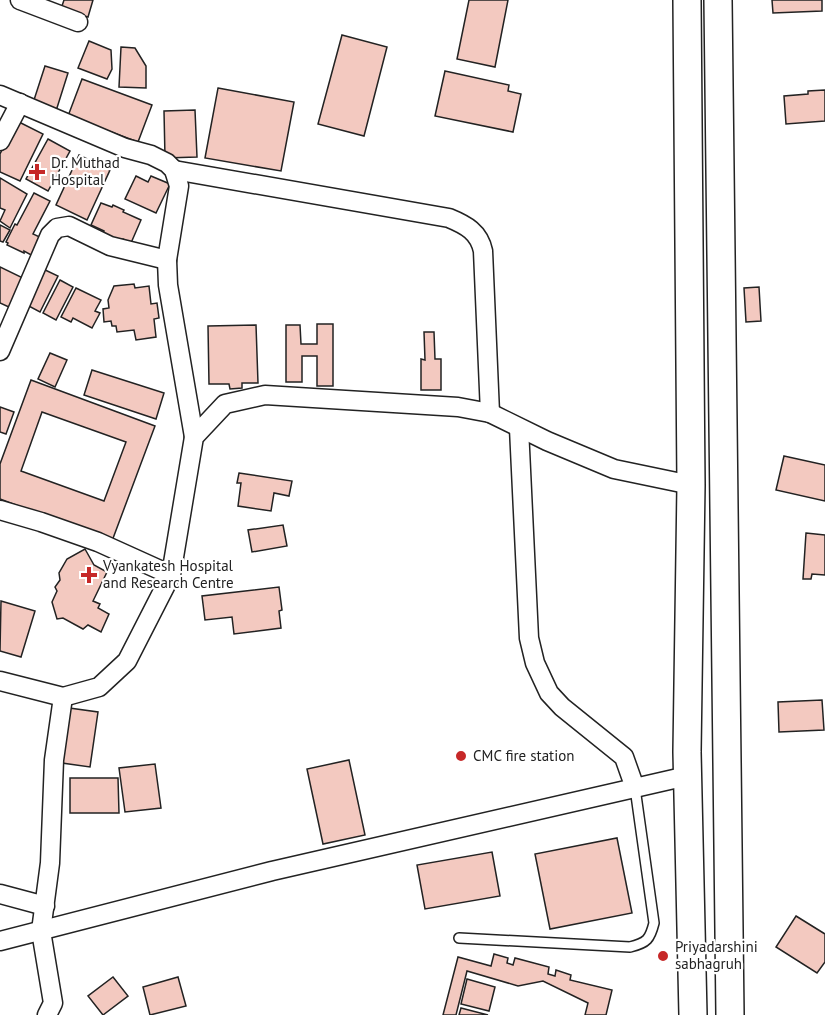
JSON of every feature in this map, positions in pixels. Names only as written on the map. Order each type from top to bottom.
[{"type":"main road","points":[[687,0],[691,484],[687,764],[693,1015]]},
{"type":"main road","points":[[718,0],[730,1015]]},
{"type":"main road","points":[[687,764],[728,750]]},
{"type":"street","points":[[20,0],[78,22]]},
{"type":"street","points":[[0,95],[126,148],[151,155],[167,163],[174,170],[179,186],[167,260],[170,301],[194,437],[171,575],[127,661],[99,687],[63,697],[0,681]]},
{"type":"street","points":[[0,141],[20,103]]},
{"type":"street","points":[[174,170],[449,218],[473,231],[479,238],[483,251],[490,413]]},
{"type":"street","points":[[0,351],[50,235],[57,228],[69,226],[110,246],[167,260]]},
{"type":"street","points":[[194,437],[225,404],[265,395],[458,407],[490,413],[614,470],[691,484]]},
{"type":"street","points":[[519,428],[529,638],[535,663],[549,693],[624,757],[635,788]]},
{"type":"street","points":[[0,510],[98,542],[171,575]]},
{"type":"street","points":[[47,1015],[53,1003],[41,932],[50,863],[54,760],[63,697]]},
{"type":"street","points":[[0,941],[272,871],[635,788],[687,764]]},
{"type":"street","points":[[0,894],[45,906]]},
{"type":"lane","points":[[459,938],[630,946],[645,942],[650,937],[654,923],[635,788]]},
{"type":"building","points":[[64,0],[93,0],[88,17],[61,9]]},
{"type":"building","points":[[469,0],[508,0],[495,67],[457,59]]},
{"type":"building","points":[[772,0],[822,0],[822,11],[773,13]]},
{"type":"building","points":[[342,35],[387,47],[364,136],[318,124]]},
{"type":"building","points":[[89,41],[111,50],[112,69],[107,79],[78,68]]},
{"type":"building","points":[[121,47],[135,48],[146,66],[146,88],[119,87]]},
{"type":"building","points":[[45,66],[68,73],[56,111],[33,103]]},
{"type":"building","points":[[445,71],[509,85],[508,91],[521,94],[513,132],[435,116]]},
{"type":"building","points":[[82,79],[152,105],[138,142],[68,116]]},
{"type":"building","points":[[218,88],[294,102],[281,171],[205,158]]},
{"type":"building","points":[[825,90],[825,121],[786,124],[784,96]]},
{"type":"building","points":[[195,110],[197,157],[165,158],[164,111]]},
{"type":"building","points":[[17,121],[43,134],[20,181],[0,172],[0,154]]},
{"type":"building","points":[[48,139],[70,151],[48,191],[26,179]]},
{"type":"building","points":[[79,155],[110,170],[87,220],[56,205]]},
{"type":"building","points":[[136,176],[148,182],[151,176],[170,184],[156,213],[125,199]]},
{"type":"building","points":[[0,178],[27,194],[10,228],[0,221],[5,210],[0,208]]},
{"type":"building","points":[[34,193],[50,201],[33,234],[44,239],[35,257],[7,245],[6,242]]},
{"type":"building","points":[[101,203],[112,207],[113,205],[141,220],[131,243],[123,239],[120,245],[102,237],[104,231],[91,225]]},
{"type":"building","points":[[0,225],[10,230],[3,242],[0,241]]},
{"type":"building","points":[[0,267],[25,279],[11,308],[0,303]]},
{"type":"building","points":[[41,268],[58,276],[40,312],[23,303]]},
{"type":"building","points":[[60,280],[73,287],[56,320],[43,313]]},
{"type":"building","points":[[134,284],[135,288],[149,286],[151,304],[157,303],[159,318],[154,319],[156,337],[136,340],[134,330],[117,332],[116,326],[112,326],[111,321],[104,322],[103,309],[109,308],[108,300],[114,286]]},
{"type":"building","points":[[759,287],[761,321],[746,322],[744,288]]},
{"type":"building","points":[[76,288],[101,300],[95,311],[100,313],[92,328],[73,318],[71,322],[61,317]]},
{"type":"building","points":[[317,324],[333,324],[333,386],[317,386],[317,356],[302,356],[302,382],[286,382],[286,325],[300,325],[301,344],[317,344]]},
{"type":"building","points":[[256,325],[258,383],[242,383],[242,388],[230,389],[229,384],[209,384],[208,326]]},
{"type":"building","points":[[424,332],[434,332],[435,359],[441,359],[441,390],[421,390],[421,359],[425,360]]},
{"type":"building","points":[[50,353],[67,360],[55,387],[38,379]]},
{"type":"building","points":[[92,370],[164,393],[156,419],[84,395]]},
{"type":"building","points":[[31,380],[155,426],[112,541],[0,499],[0,464]],"holes":[[[42,412],[126,442],[104,501],[21,471]]]},
{"type":"building","points":[[0,407],[14,412],[6,434],[0,432]]},
{"type":"building","points":[[784,456],[825,465],[825,501],[776,490]]},
{"type":"building","points":[[239,473],[292,481],[289,496],[274,493],[271,511],[238,506],[241,483],[237,483]]},
{"type":"building","points":[[283,525],[287,546],[252,552],[248,530]]},
{"type":"building","points":[[806,533],[825,535],[825,575],[812,574],[811,579],[803,579]]},
{"type":"building","points":[[85,549],[94,565],[107,572],[93,601],[100,604],[98,608],[109,614],[101,632],[88,625],[83,629],[63,618],[57,619],[52,602],[57,591],[55,587],[60,580],[59,573],[67,559]]},
{"type":"building","points":[[279,587],[282,610],[279,611],[281,628],[234,634],[232,617],[205,620],[202,596]]},
{"type":"building","points":[[1,601],[35,611],[21,657],[0,651]]},
{"type":"building","points":[[822,700],[824,730],[779,732],[778,702]]},
{"type":"building","points":[[62,707],[98,712],[90,767],[55,762]]},
{"type":"building","points":[[349,760],[365,835],[323,844],[307,769]]},
{"type":"building","points":[[155,764],[161,808],[125,812],[119,768]]},
{"type":"building","points":[[70,778],[118,778],[119,813],[70,813]]},
{"type":"building","points":[[617,838],[632,913],[550,929],[535,854]]},
{"type":"building","points":[[492,852],[500,896],[425,909],[417,865]]},
{"type":"building","points":[[796,916],[825,934],[825,962],[817,973],[776,947]]},
{"type":"building","points":[[494,954],[508,958],[507,963],[513,965],[515,958],[549,967],[548,974],[555,976],[556,970],[571,975],[570,980],[612,990],[606,1015],[585,1015],[588,1003],[543,981],[518,986],[467,971],[456,1015],[443,1015],[458,957],[491,966]]},
{"type":"building","points":[[113,977],[128,996],[103,1015],[88,996]]},
{"type":"building","points":[[178,977],[186,1006],[150,1015],[143,987]]},
{"type":"building","points":[[467,979],[495,987],[489,1011],[461,1004]]},
{"type":"building","points":[[461,1008],[488,1015],[459,1015]]},
{"type":"place","name":"Dr. Muthad Hospital","points":[[37,172]]},
{"type":"place","name":"Vyankatesh Hospital and Research Centre","points":[[89,575]]},
{"type":"place","name":"CMC fire station","points":[[461,756]]},
{"type":"place","name":"Priyadarshini sabhagruh","points":[[663,956]]}]
